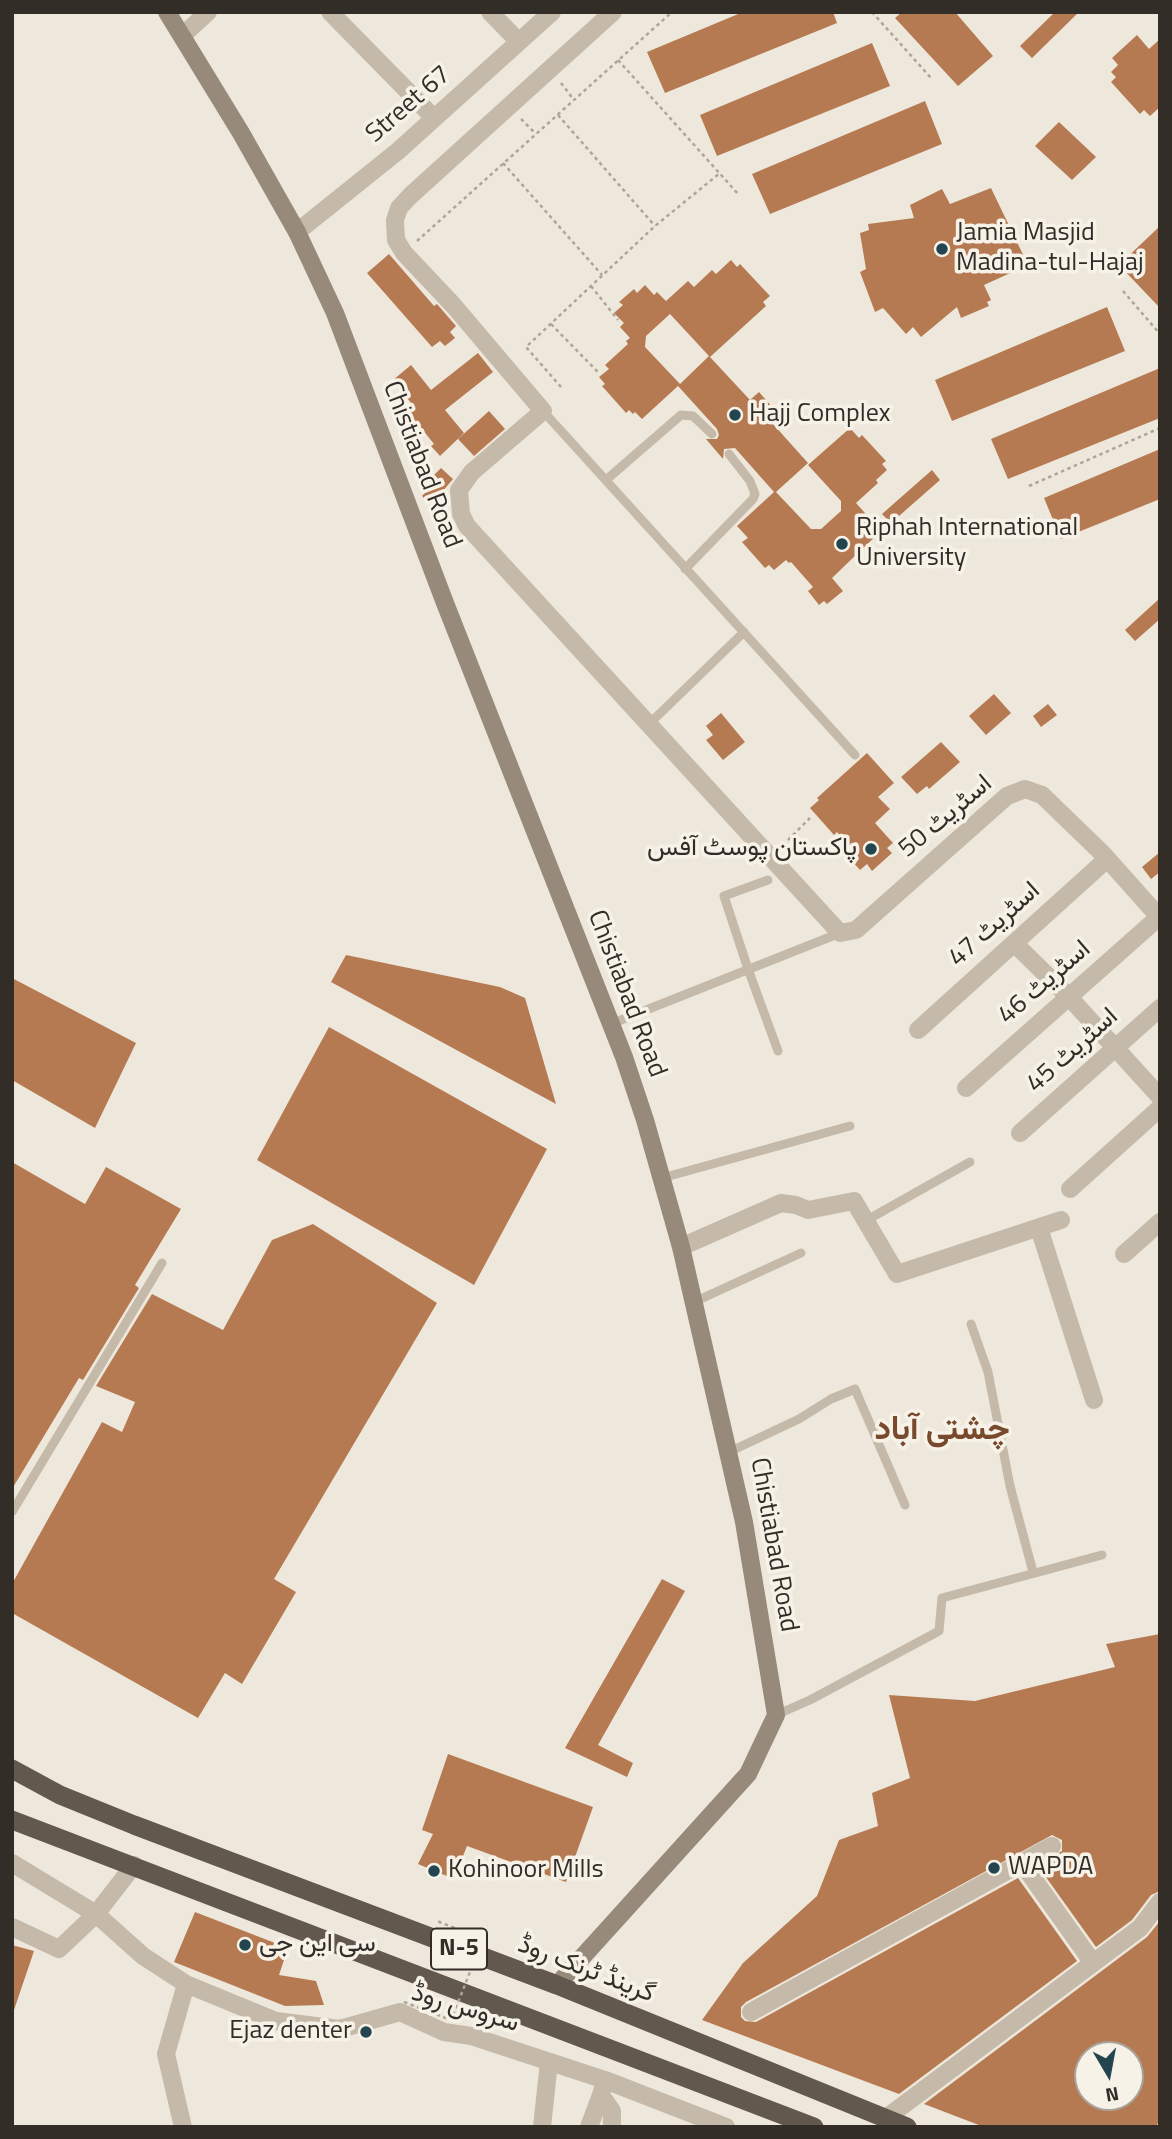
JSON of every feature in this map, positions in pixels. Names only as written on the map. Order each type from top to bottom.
[{"type":"highway","name":"گرینڈ ٹرنک روڈ","points":[[12,1769],[60,1795],[147,1830],[556,1985],[907,2127]]},
{"type":"highway","points":[[12,1776],[60,1795]]},
{"type":"highway","name":"N-5","points":[[12,1820],[814,2127]]},
{"type":"main road","name":"Chistiabad Road","points":[[167,12],[241,133],[297,232],[335,313],[445,603],[611,1024],[645,1120],[681,1247],[744,1522],[776,1715]]},
{"type":"main road","points":[[556,1985],[748,1774],[776,1715]]},
{"type":"street","points":[[182,36],[208,12]]},
{"type":"street","points":[[330,12],[434,118]]},
{"type":"street","points":[[490,12],[519,42]]},
{"type":"street","name":"Street 67","points":[[297,232],[398,151],[552,12]]},
{"type":"street","points":[[613,12],[399,208],[394,229],[404,253],[454,306],[543,411],[472,472],[459,490],[461,514],[467,526],[770,858],[848,931]]},
{"type":"street","name":"اسٹریٹ 50","points":[[848,931],[1007,796],[1025,789],[1042,795],[1107,859],[1160,917]]},
{"type":"street","name":"اسٹریٹ 47","points":[[918,1030],[1107,859]]},
{"type":"street","name":"اسٹریٹ 46","points":[[966,1088],[1160,917]]},
{"type":"street","points":[[1014,943],[1069,997],[1160,1097]]},
{"type":"street","name":"اسٹریٹ 45","points":[[1020,1133],[1160,1008]]},
{"type":"street","points":[[1070,1189],[1160,1108]]},
{"type":"street","points":[[681,1247],[781,1203],[808,1210],[854,1201],[897,1274],[1060,1220]]},
{"type":"street","points":[[1124,1254],[1160,1222]]},
{"type":"street","points":[[1039,1228],[1094,1400]]},
{"type":"street","points":[[751,2012],[1052,1846]]},
{"type":"street","name":"سروس روڈ","points":[[12,1863],[96,1914],[143,1956],[186,1984],[276,2021],[340,2029],[402,2007],[444,2032],[471,2036],[549,2063],[603,2088],[703,2122],[726,2127]]},
{"type":"street","points":[[1022,1863],[1093,1963]]},
{"type":"street","points":[[12,1927],[59,1949],[96,1914],[134,1865]]},
{"type":"street","points":[[886,2118],[1140,1928],[1160,1902]]},
{"type":"street","points":[[183,2127],[166,2054],[186,1984]]},
{"type":"street","points":[[542,2127],[549,2063]]},
{"type":"street","points":[[589,2127],[603,2088]]},
{"type":"street","points":[[603,2088],[612,2111],[612,2127]]},
{"type":"lane","points":[[543,411],[855,755]]},
{"type":"lane","points":[[606,480],[681,415],[693,416],[712,434]]},
{"type":"lane","points":[[684,569],[755,494],[750,481],[729,454]]},
{"type":"lane","points":[[648,724],[744,632]]},
{"type":"lane","points":[[768,880],[724,896],[778,1051]]},
{"type":"lane","points":[[611,1024],[848,931]]},
{"type":"lane","points":[[662,1178],[850,1126]]},
{"type":"lane","points":[[867,1220],[970,1162]]},
{"type":"lane","points":[[694,1303],[801,1253]]},
{"type":"lane","points":[[12,1512],[162,1263]]},
{"type":"lane","points":[[971,1324],[988,1371],[1010,1486],[1032,1572]]},
{"type":"lane","points":[[729,1452],[855,1389],[905,1505]]},
{"type":"lane","points":[[776,1715],[810,1700],[939,1631],[942,1598],[1102,1555]]},
{"type":"path","points":[[404,253],[673,12]]},
{"type":"path","points":[[873,12],[931,78]]},
{"type":"path","points":[[618,60],[739,195]]},
{"type":"path","points":[[550,69],[574,100]]},
{"type":"path","points":[[510,105],[536,134]]},
{"type":"path","points":[[557,115],[655,226]]},
{"type":"path","points":[[503,163],[602,275]]},
{"type":"path","points":[[561,387],[526,347],[655,226],[720,173]]},
{"type":"path","points":[[591,286],[618,320]]},
{"type":"path","points":[[1123,291],[1160,334]]},
{"type":"path","points":[[551,324],[598,372]]},
{"type":"path","points":[[1029,486],[1160,428]]},
{"type":"path","points":[[770,858],[810,818]]},
{"type":"path","points":[[415,1973],[402,2007],[451,2020],[483,1938],[437,1921]]},
{"type":"building","points":[[743,12],[833,12],[837,23],[665,93],[647,52]]},
{"type":"building","points":[[902,12],[955,12],[993,56],[958,86],[895,18]]},
{"type":"building","points":[[1055,12],[1079,12],[1032,58],[1020,46]]},
{"type":"building","points":[[1137,35],[1149,49],[1160,39],[1160,107],[1150,116],[1144,110],[1140,114],[1111,82],[1116,77],[1111,72],[1118,65],[1112,58]]},
{"type":"building","points":[[872,43],[890,86],[717,156],[700,115]]},
{"type":"building","points":[[925,101],[942,144],[770,214],[752,174]]},
{"type":"building","points":[[1059,122],[1096,157],[1072,180],[1035,146]]},
{"type":"building","name":"Jamia Masjid Madina-tul-Hajaj","points":[[991,188],[1028,265],[984,285],[991,300],[987,302],[989,306],[961,318],[957,307],[921,337],[913,327],[906,334],[883,308],[875,312],[860,272],[866,269],[860,233],[869,230],[868,224],[914,218],[910,205],[942,189],[950,204]]},
{"type":"building","points":[[1160,226],[1160,308],[1119,265]]},
{"type":"building","points":[[389,254],[434,306],[437,304],[456,326],[450,332],[455,338],[445,346],[440,341],[432,347],[367,273]]},
{"type":"building","name":"Hajj Complex","points":[[731,260],[737,267],[740,264],[770,296],[763,302],[766,306],[710,357],[750,400],[759,392],[773,408],[765,415],[808,463],[776,492],[811,529],[821,529],[841,511],[841,501],[808,465],[850,428],[859,438],[862,435],[886,461],[882,464],[887,470],[876,480],[878,483],[856,503],[881,531],[832,578],[843,591],[827,604],[824,601],[819,605],[808,591],[813,587],[791,562],[786,560],[774,570],[769,565],[765,568],[742,542],[748,538],[737,526],[774,492],[735,448],[724,449],[723,459],[706,439],[717,439],[717,429],[678,386],[642,419],[635,412],[633,414],[629,410],[626,413],[602,386],[605,384],[599,377],[609,369],[605,365],[628,344],[626,341],[630,338],[620,327],[624,323],[614,313],[623,305],[619,302],[634,289],[637,293],[645,285],[654,295],[657,292],[666,301],[688,281],[694,287],[712,270],[716,274]],"holes":[[[670,314],[709,356],[680,384],[645,347],[646,336]]]},
{"type":"building","points":[[1107,307],[1125,351],[952,421],[935,380]]},
{"type":"building","points":[[478,353],[493,372],[445,410],[464,433],[440,456],[431,446],[434,444],[409,413],[415,408],[393,380],[411,365],[431,390]]},
{"type":"building","points":[[1160,368],[1160,418],[1008,479],[991,439]]},
{"type":"building","points":[[489,411],[505,429],[474,456],[458,439]]},
{"type":"building","points":[[1160,449],[1160,499],[1061,539],[1044,498]]},
{"type":"building","points":[[441,468],[453,479],[431,505],[422,496],[435,482],[431,478]]},
{"type":"building","points":[[932,470],[940,480],[891,523],[882,514]]},
{"type":"building","points":[[1160,598],[1160,619],[1135,641],[1125,630]]},
{"type":"building","points":[[994,694],[1011,713],[986,735],[969,716]]},
{"type":"building","points":[[1048,704],[1057,715],[1041,727],[1033,716]]},
{"type":"building","points":[[721,713],[745,742],[723,760],[706,740],[713,735],[706,726]]},
{"type":"building","points":[[941,742],[960,762],[929,789],[927,786],[917,794],[901,777]]},
{"type":"building","points":[[867,753],[894,783],[878,797],[890,809],[875,823],[893,843],[887,848],[892,853],[872,871],[867,864],[860,870],[851,860],[855,856],[852,853],[854,850],[837,832],[834,835],[810,808],[819,800],[817,798]]},
{"type":"building","points":[[1160,852],[1160,872],[1151,879],[1142,867]]},
{"type":"building","points":[[346,955],[500,987],[525,998],[556,1104],[331,982]]},
{"type":"building","points":[[12,978],[136,1043],[95,1128],[12,1080]]},
{"type":"building","points":[[329,1027],[547,1149],[474,1285],[257,1160]]},
{"type":"building","points":[[12,1162],[85,1204],[106,1167],[181,1209],[135,1285],[139,1288],[83,1380],[79,1378],[12,1489]]},
{"type":"building","points":[[313,1224],[437,1303],[274,1579],[296,1592],[242,1684],[225,1673],[198,1718],[12,1613],[12,1584],[102,1422],[122,1432],[135,1402],[96,1386],[152,1294],[223,1330],[272,1240]]},
{"type":"building","points":[[662,1579],[685,1591],[598,1745],[633,1763],[627,1777],[565,1748]]},
{"type":"building","name":"WAPDA","points":[[1160,1634],[1160,1891],[1151,1895],[1132,1920],[1096,1947],[1038,1866],[1062,1851],[1062,1840],[1052,1835],[741,2007],[741,2017],[745,2021],[756,2022],[1018,1878],[1077,1961],[899,2094],[702,2020],[743,1963],[817,1896],[839,1840],[878,1826],[872,1793],[910,1778],[889,1695],[975,1701],[1115,1667],[1106,1644]]},
{"type":"building","points":[[448,1754],[593,1807],[566,1882],[467,1846],[454,1879],[418,1864],[433,1834],[422,1830]]},
{"type":"building","points":[[195,1912],[288,1948],[279,1975],[316,1981],[324,2005],[285,2006],[174,1962]]},
{"type":"building","points":[[1160,1921],[1160,2121],[1155,2127],[984,2127],[924,2104],[1147,1937]]},
{"type":"building","points":[[12,1945],[34,1951],[14,2010],[12,2009]]},
{"type":"place","name":"Jamia Masjid Madina-tul-Hajaj","points":[[942,249]]},
{"type":"place","name":"Hajj Complex","points":[[735,415]]},
{"type":"place","name":"Riphah International University","points":[[842,544]]},
{"type":"place","name":"پاکستان پوسٹ آفس","points":[[871,849]]},
{"type":"place","name":"WAPDA","points":[[994,1868]]},
{"type":"place","name":"Kohinoor Mills","points":[[434,1871]]},
{"type":"place","name":"سی این جی","points":[[245,1945]]},
{"type":"place","name":"Ejaz denter","points":[[366,2032]]},
{"type":"district","name":"چشتی آباد","points":[[942,1431]]}]
